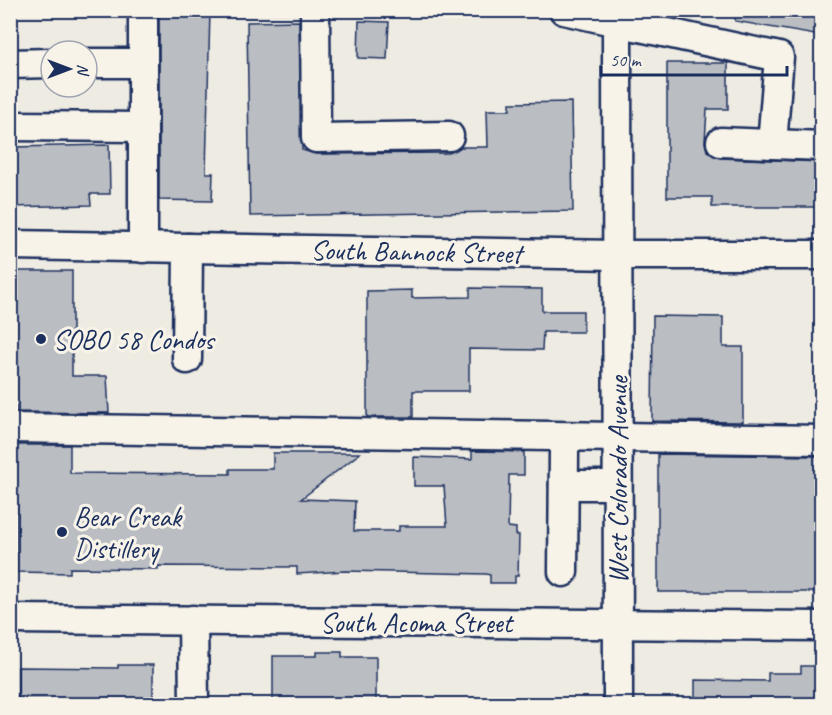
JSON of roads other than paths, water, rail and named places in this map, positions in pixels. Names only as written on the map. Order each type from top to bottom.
[{"type":"street","points":[[143,10],[143,248]]},
{"type":"street","points":[[315,10],[316,138],[449,136]]},
{"type":"street","points":[[564,10],[779,57],[772,144]]},
{"type":"street","name":"West Colorado Avenue","points":[[617,22],[618,705]]},
{"type":"street","points":[[10,64],[39,63]]},
{"type":"street","points":[[99,63],[143,63]]},
{"type":"street","points":[[10,126],[143,127]]},
{"type":"street","points":[[721,142],[822,146]]},
{"type":"street","name":"South Bannock Street","points":[[10,245],[616,255],[822,255]]},
{"type":"street","points":[[187,359],[188,248]]},
{"type":"street","points":[[10,428],[822,440]]},
{"type":"street","points":[[563,572],[564,450]]},
{"type":"street","points":[[564,485],[617,485]]},
{"type":"street","name":"South Acoma Street","points":[[10,619],[822,626]]},
{"type":"street","points":[[193,620],[194,705]]},
{"type":"place","name":"SOBO 58 Condos","points":[[41,339]]},
{"type":"place","name":"Bear Creak Distillery","points":[[62,532]]}]
